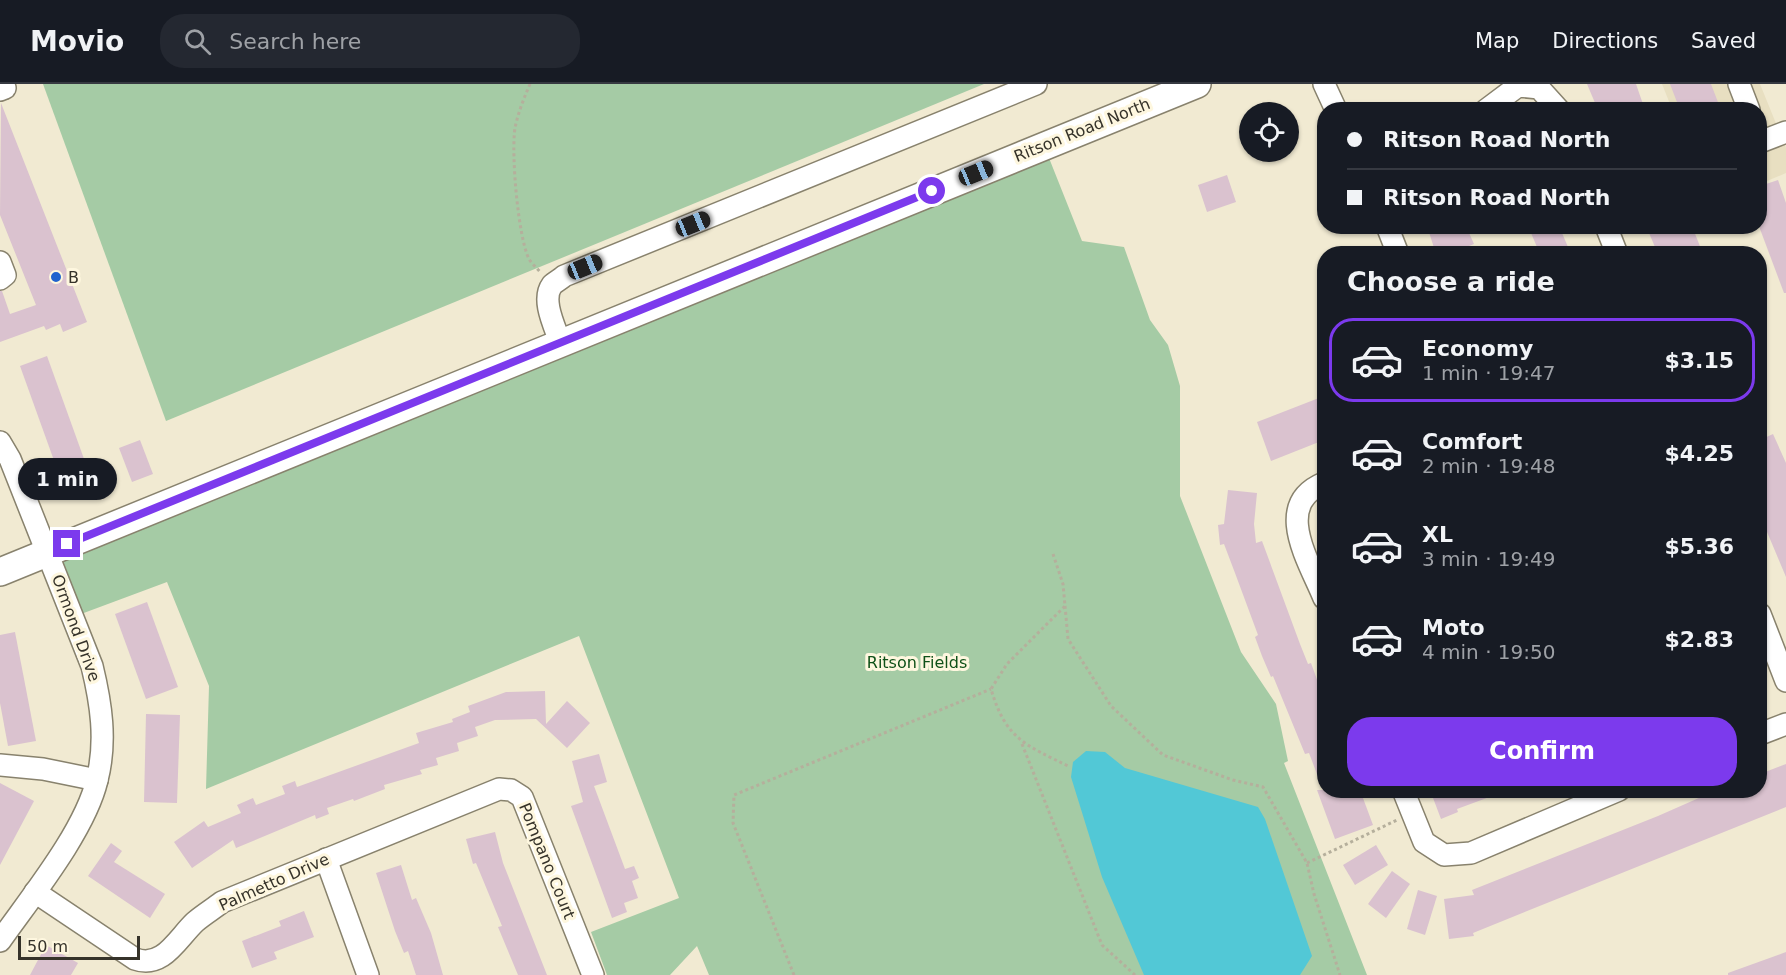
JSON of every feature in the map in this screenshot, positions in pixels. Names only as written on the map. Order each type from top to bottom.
[{"type":"main road","name":"Ritson Road North","points":[[0,572],[1197,84]]},
{"type":"street","points":[[560,342],[550,313],[548,297],[552,286],[564,276],[1036,84]]},
{"type":"street","points":[[1324,84],[1332,102]]},
{"type":"street","points":[[1739,84],[1746,102]]},
{"type":"street","points":[[1497,102],[1518,86],[1539,88],[1552,102]]},
{"type":"street","points":[[1767,139],[1786,132]]},
{"type":"street","points":[[0,262],[5,275],[0,279]]},
{"type":"street","name":"Ormond Drive","points":[[0,442],[10,459],[92,666],[100,699],[103,735],[97,780],[82,820],[0,941]]},
{"type":"street","points":[[1317,486],[1299,502],[1296,527],[1317,580]]},
{"type":"street","points":[[1767,632],[1786,681]]},
{"type":"street","points":[[1767,731],[1786,724]]},
{"type":"street","points":[[0,765],[43,769],[97,780]]},
{"type":"street","name":"Pompano Court","points":[[471,800],[499,789],[511,790],[522,797],[592,975]]},
{"type":"street","points":[[1406,798],[1424,842],[1444,855],[1471,853],[1599,798]]},
{"type":"street","name":"Palmetto Drive","points":[[35,892],[135,959],[145,962],[155,961],[164,956],[196,921],[222,902],[471,800]]},
{"type":"street","points":[[326,859],[368,975]]},
{"type":"path","points":[[530,84],[515,130],[514,178],[529,258],[552,286]]},
{"type":"path","points":[[1053,554],[1063,584],[1068,639],[1111,706],[1163,754],[1233,780],[1263,787],[1307,863],[1314,894],[1340,975]]},
{"type":"path","points":[[794,975],[733,823],[734,795],[991,689],[1007,664],[1065,606]]},
{"type":"path","points":[[991,689],[999,715],[1021,742],[1102,945],[1135,975]]},
{"type":"path","points":[[1021,742],[1070,767]]},
{"type":"path","points":[[1307,863],[1412,813]]},
{"type":"shaded area","points":[[1662,84],[1760,84],[1786,148],[1786,173],[1767,181],[1767,102],[1669,102]]},
{"type":"green space","points":[[43,84],[984,84],[166,421]]},
{"type":"green space","name":"Ritson Fields","points":[[1049,158],[1082,241],[1124,247],[1150,320],[1168,345],[1180,386],[1180,496],[1241,652],[1276,704],[1288,761],[1284,763],[1367,975],[709,975],[697,946],[670,975],[607,975],[591,932],[679,898],[579,636],[206,789],[209,686],[167,582],[73,617],[47,552]]},
{"type":"water","points":[[1086,751],[1105,752],[1125,768],[1258,807],[1265,819],[1312,956],[1300,975],[1144,975],[1102,877],[1071,777],[1073,762]]},
{"type":"building","points":[[1587,84],[1636,84],[1642,102],[1595,102]]},
{"type":"building","points":[[1670,84],[1711,84],[1718,102],[1677,102]]},
{"type":"building","points":[[1,103],[87,322],[63,332],[60,324],[46,330],[44,326],[0,342],[0,291],[2,291],[10,314],[36,305],[0,215]]},
{"type":"building","points":[[1227,175],[1236,202],[1207,212],[1198,185]]},
{"type":"building","points":[[1778,180],[1786,203],[1786,293],[1784,293],[1762,234],[1767,234],[1767,184]]},
{"type":"building","points":[[1430,234],[1470,234],[1474,244],[1469,246],[1433,246]]},
{"type":"building","points":[[1531,234],[1562,234],[1568,246],[1537,246]]},
{"type":"building","points":[[1649,234],[1695,234],[1700,246],[1655,246]]},
{"type":"building","points":[[47,356],[88,470],[61,480],[20,366]]},
{"type":"building","points":[[1317,399],[1317,443],[1271,461],[1257,422]]},
{"type":"building","points":[[1773,434],[1786,463],[1786,577],[1767,532],[1767,437]]},
{"type":"building","points":[[140,440],[153,474],[132,482],[119,448]]},
{"type":"building","points":[[1228,490],[1257,493],[1254,524],[1256,543],[1262,541],[1300,644],[1317,680],[1317,774],[1309,753],[1305,754],[1273,676],[1271,677],[1262,656],[1255,637],[1258,635],[1235,573],[1224,544],[1220,545],[1218,525],[1224,524]]},
{"type":"building","points":[[147,602],[178,687],[146,699],[115,614]]},
{"type":"building","points":[[15,632],[36,741],[8,746],[0,703],[0,635]]},
{"type":"building","points":[[545,691],[546,724],[567,701],[590,723],[567,748],[536,719],[495,720],[475,727],[478,736],[457,743],[459,751],[436,758],[438,765],[420,770],[422,774],[384,785],[385,789],[327,808],[329,814],[316,819],[315,815],[236,848],[233,840],[192,868],[174,842],[204,821],[208,827],[241,813],[237,805],[253,798],[256,805],[285,794],[282,786],[295,781],[297,787],[419,743],[416,733],[453,722],[452,719],[470,712],[468,706],[506,692]]},
{"type":"building","points":[[146,714],[180,715],[177,803],[144,802]]},
{"type":"building","points":[[599,754],[607,782],[594,786],[625,869],[634,866],[639,878],[632,881],[638,898],[624,903],[627,912],[612,918],[571,806],[583,802],[572,761]]},
{"type":"building","points":[[1786,764],[1786,807],[1473,933],[1474,936],[1449,939],[1444,899],[1474,895],[1472,890],[1699,798],[1767,798],[1767,771]]},
{"type":"building","points":[[0,783],[34,801],[0,865]]},
{"type":"building","points":[[1320,798],[1363,798],[1373,825],[1335,839]]},
{"type":"building","points":[[1433,798],[1487,798],[1457,809],[1458,812],[1441,819]]},
{"type":"building","points":[[495,832],[503,863],[547,975],[518,975],[498,927],[502,926],[476,863],[473,864],[466,839]]},
{"type":"building","points":[[111,843],[122,851],[114,862],[165,894],[150,918],[88,876]]},
{"type":"building","points":[[1376,845],[1388,865],[1355,885],[1343,865]]},
{"type":"building","points":[[401,865],[412,900],[416,898],[431,933],[443,975],[416,975],[408,951],[404,953],[395,931],[376,873]]},
{"type":"building","points":[[1392,871],[1410,884],[1386,918],[1368,904]]},
{"type":"building","points":[[1418,890],[1437,896],[1425,935],[1407,929]]},
{"type":"building","points":[[304,911],[314,937],[274,952],[277,959],[252,968],[242,941],[281,926],[279,921]]},
{"type":"building","points":[[46,945],[78,963],[71,975],[30,975]]},
{"type":"building","points":[[1786,952],[1786,975],[1728,975],[1728,973]]},
{"type":"place","name":"B","points":[[56,277]]},
{"type":"route","points":[[67,544],[932,191]]}]
